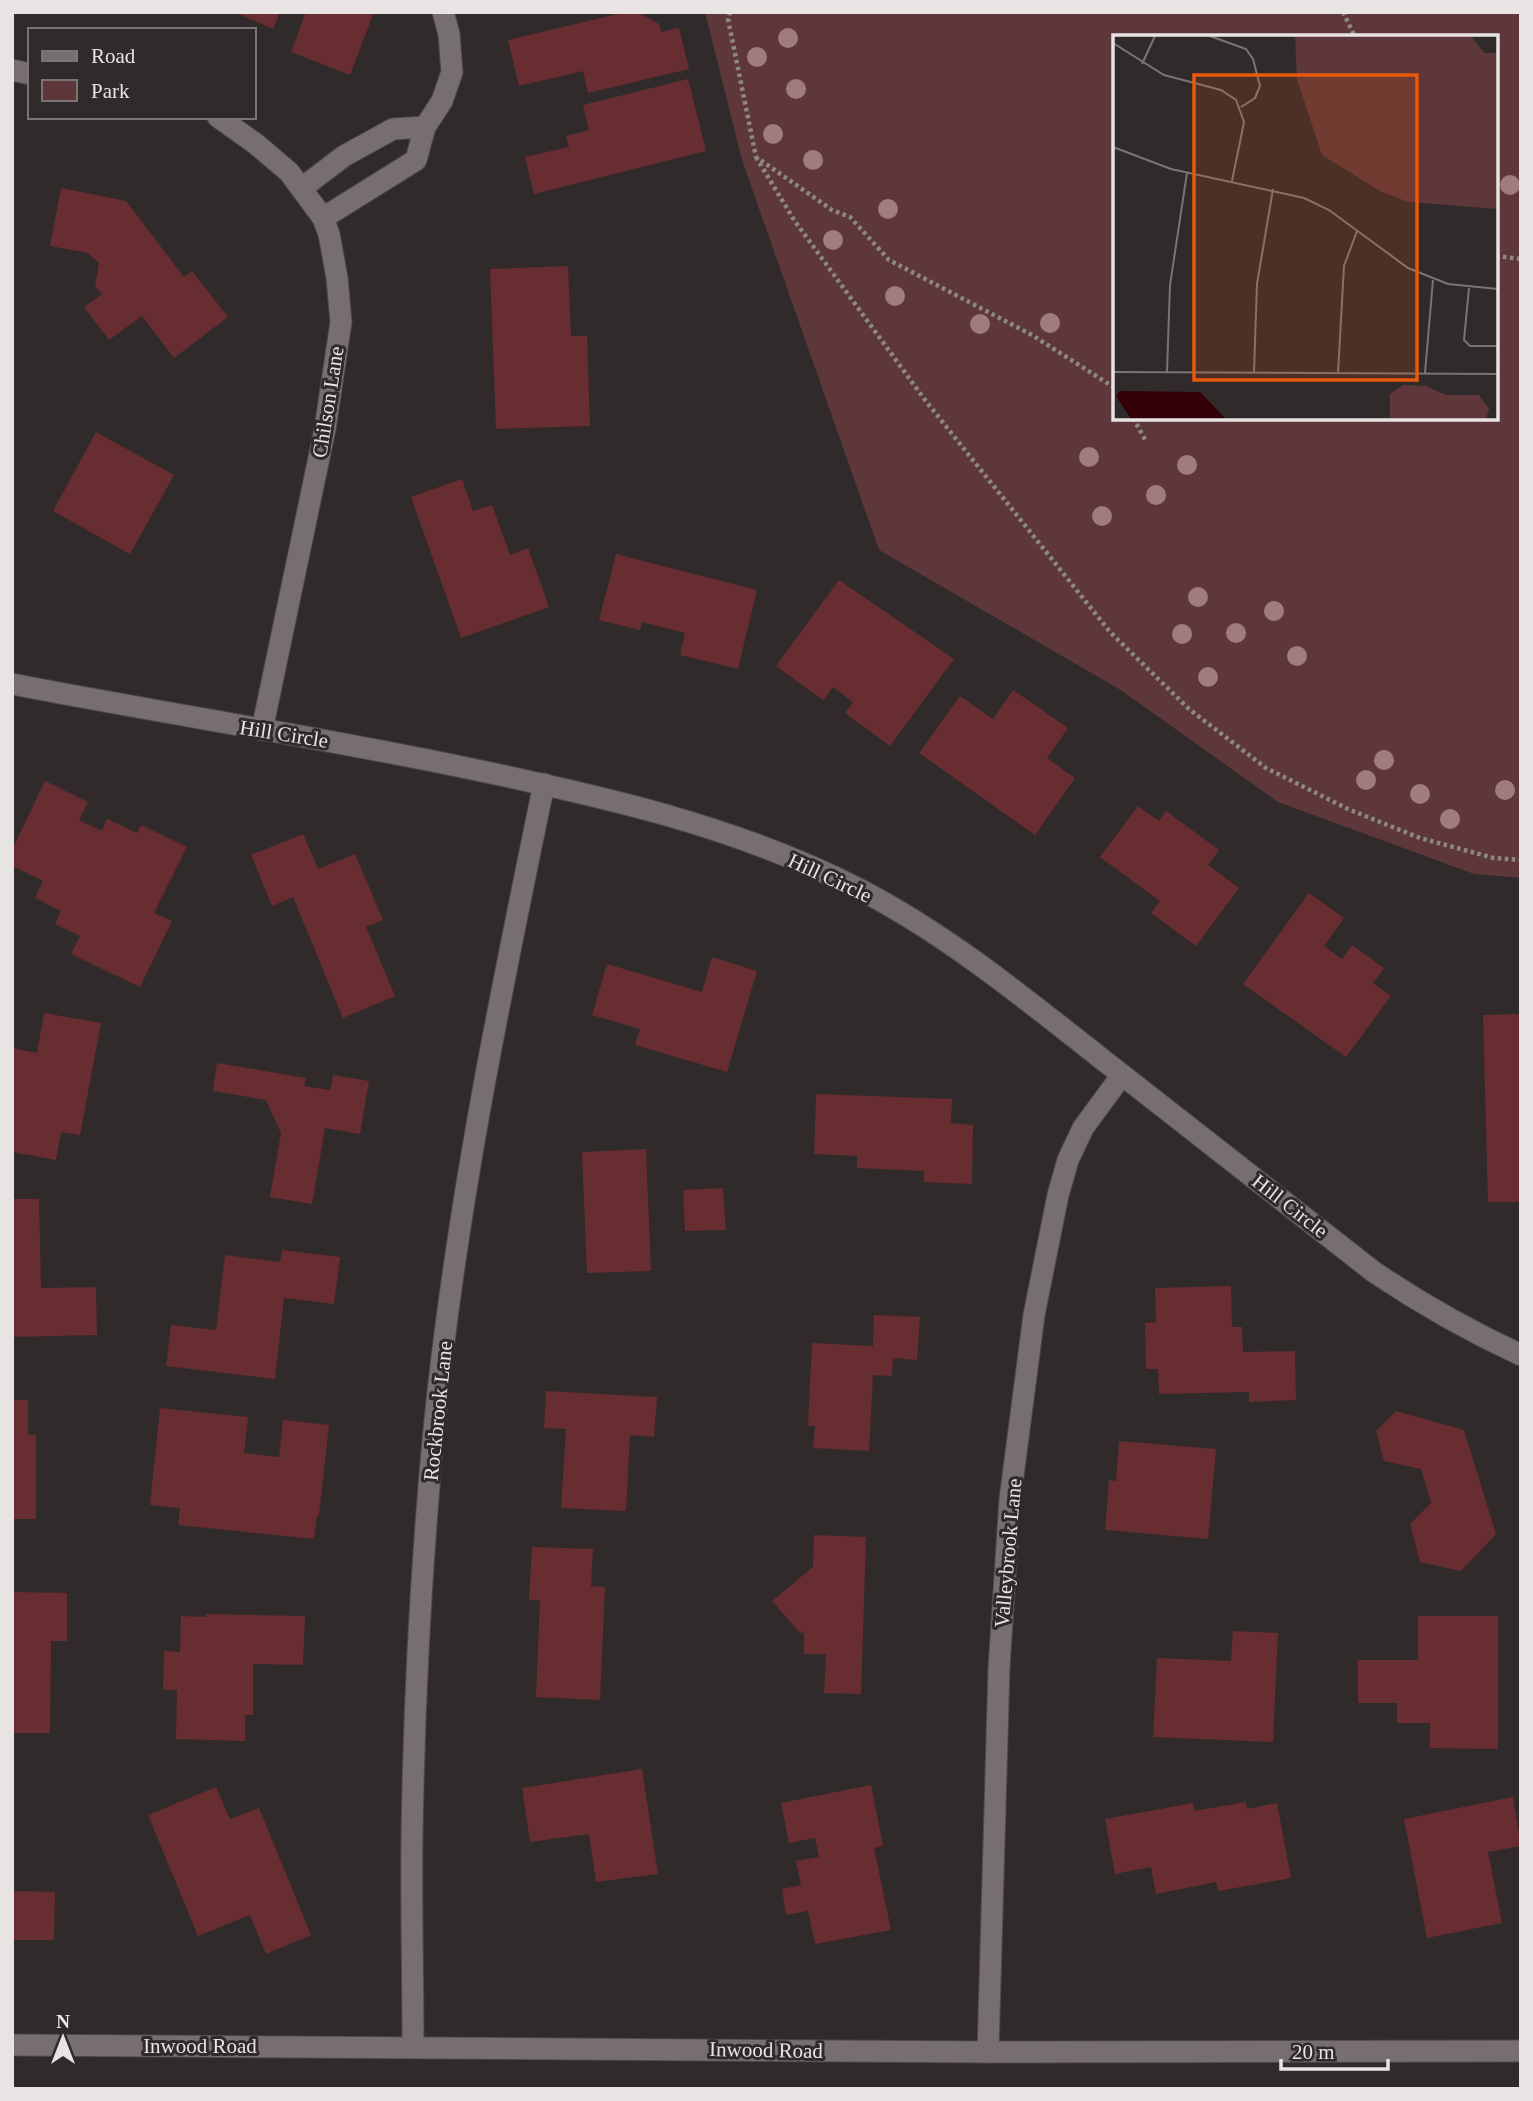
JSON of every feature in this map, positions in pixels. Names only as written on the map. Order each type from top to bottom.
[{"type":"street","points":[[323,218],[416,159],[425,127],[442,101],[452,72],[449,34],[443,12]]},
{"type":"street","name":"Chilson Lane","points":[[221,119],[256,144],[289,173],[323,218],[329,234],[337,278],[341,322],[325,429],[262,730]]},
{"type":"street","points":[[302,188],[344,156],[393,129],[425,127]]},
{"type":"street","name":"Hill Circle","points":[[12,684],[361,746],[544,783],[664,814],[808,865],[927,927],[999,979],[1374,1272],[1470,1332],[1521,1355]]},
{"type":"street","name":"Rockbrook Lane","points":[[413,2047],[412,1836],[422,1590],[434,1438],[475,1133],[498,1004],[544,783]]},
{"type":"street","name":"Valleybrook Lane","points":[[988,2052],[999,1668],[1010,1499],[1034,1315],[1058,1195],[1068,1160],[1083,1128],[1122,1074]]},
{"type":"street","name":"Inwood Road","points":[[12,2045],[988,2052],[1521,2051]]},
{"type":"path","points":[[730,12],[728,19],[757,157],[794,220],[925,401],[1110,632],[1188,709],[1266,768],[1348,809],[1420,838],[1494,858],[1521,860]]},
{"type":"path","points":[[1343,12],[1354,35]]},
{"type":"path","points":[[757,157],[832,210],[850,217],[889,260],[1032,335],[1113,386]]},
{"type":"path","points":[[1498,256],[1521,259]]},
{"type":"path","points":[[1134,420],[1146,441]]},
{"type":"green space","points":[[705,12],[1521,12],[1521,878],[1474,874],[1278,802],[1119,689],[879,550],[742,160]]},
{"type":"building","points":[[234,12],[280,12],[273,29]]},
{"type":"building","points":[[306,12],[374,12],[350,75],[291,52]]},
{"type":"building","points":[[626,12],[637,12],[659,24],[661,32],[679,28],[689,69],[588,93],[583,71],[519,86],[508,40]]},
{"type":"building","points":[[688,79],[706,151],[534,194],[525,157],[569,147],[566,136],[589,130],[583,105]]},
{"type":"building","points":[[61,188],[126,201],[184,277],[192,271],[228,317],[174,358],[142,316],[109,340],[84,307],[102,294],[95,286],[99,263],[88,253],[50,246]]},
{"type":"building","points":[[568,266],[571,336],[587,336],[590,426],[496,429],[490,269]]},
{"type":"building","points":[[96,432],[174,475],[130,554],[53,511]]},
{"type":"building","points":[[462,479],[473,511],[492,505],[510,555],[528,548],[549,607],[461,638],[411,497]]},
{"type":"building","points":[[616,554],[757,590],[738,669],[680,655],[685,633],[642,622],[640,630],[599,620]]},
{"type":"building","points":[[839,580],[954,659],[890,746],[845,713],[853,702],[833,687],[823,700],[776,666]]},
{"type":"building","points":[[1013,690],[1068,728],[1047,758],[1075,778],[1035,835],[919,753],[960,696],[993,719]]},
{"type":"building","points":[[45,781],[88,802],[79,820],[102,831],[107,819],[137,833],[141,825],[187,847],[154,913],[172,921],[140,987],[71,954],[80,936],[55,924],[61,911],[35,898],[43,881],[12,866],[12,850]]},
{"type":"building","points":[[1138,806],[1159,821],[1166,811],[1219,850],[1208,865],[1239,888],[1196,946],[1151,913],[1160,901],[1100,857]]},
{"type":"building","points":[[303,834],[318,869],[355,854],[383,920],[366,927],[395,996],[343,1018],[293,897],[272,906],[251,855]]},
{"type":"building","points":[[1309,893],[1344,918],[1324,946],[1342,959],[1352,945],[1384,968],[1373,983],[1391,996],[1346,1057],[1243,984]]},
{"type":"building","points":[[712,957],[757,971],[727,1072],[635,1045],[640,1029],[592,1015],[607,964],[702,992]]},
{"type":"building","points":[[44,1013],[101,1023],[80,1135],[61,1132],[56,1160],[12,1152],[12,1048],[37,1053]]},
{"type":"building","points":[[1521,1014],[1521,1202],[1488,1202],[1483,1015]]},
{"type":"building","points":[[217,1063],[306,1078],[304,1086],[330,1090],[333,1075],[369,1081],[360,1134],[325,1128],[312,1204],[270,1197],[281,1133],[266,1100],[213,1091]]},
{"type":"building","points":[[816,1094],[952,1099],[951,1123],[973,1125],[972,1184],[924,1182],[924,1171],[857,1168],[857,1156],[814,1154]]},
{"type":"building","points":[[646,1149],[651,1271],[587,1273],[582,1152]]},
{"type":"building","points":[[723,1188],[726,1230],[685,1231],[683,1190]]},
{"type":"building","points":[[12,1199],[39,1199],[41,1288],[96,1287],[97,1335],[12,1337]]},
{"type":"building","points":[[282,1250],[340,1257],[334,1304],[284,1298],[275,1379],[166,1366],[171,1325],[216,1330],[225,1255],[280,1262]]},
{"type":"building","points":[[1231,1286],[1232,1327],[1242,1327],[1243,1352],[1295,1351],[1296,1400],[1249,1402],[1249,1392],[1159,1394],[1158,1369],[1146,1369],[1145,1323],[1156,1322],[1155,1288]]},
{"type":"building","points":[[874,1315],[920,1317],[917,1360],[893,1358],[892,1376],[873,1375],[869,1451],[813,1448],[815,1426],[808,1426],[812,1343],[873,1346]]},
{"type":"building","points":[[546,1391],[657,1397],[654,1437],[630,1435],[626,1511],[561,1508],[566,1429],[544,1428]]},
{"type":"building","points":[[12,1400],[28,1400],[28,1435],[36,1435],[36,1519],[12,1519]]},
{"type":"building","points":[[160,1408],[248,1417],[244,1453],[279,1457],[283,1420],[329,1425],[314,1539],[178,1525],[180,1508],[150,1505]]},
{"type":"building","points":[[1396,1411],[1464,1430],[1496,1534],[1461,1571],[1420,1562],[1410,1524],[1431,1503],[1421,1469],[1384,1461],[1376,1431]]},
{"type":"building","points":[[1119,1441],[1216,1449],[1208,1539],[1105,1530],[1109,1480],[1116,1481]]},
{"type":"building","points":[[814,1535],[866,1537],[861,1694],[824,1693],[826,1654],[804,1654],[804,1630],[801,1634],[772,1601],[813,1567]]},
{"type":"building","points":[[532,1547],[593,1549],[591,1586],[605,1587],[600,1700],[536,1697],[540,1600],[529,1600]]},
{"type":"building","points":[[12,1592],[67,1593],[67,1641],[51,1641],[50,1733],[12,1733]]},
{"type":"building","points":[[206,1614],[305,1616],[303,1665],[253,1664],[253,1715],[245,1715],[245,1741],[176,1739],[177,1690],[163,1690],[164,1651],[180,1652],[181,1616],[206,1617]]},
{"type":"building","points":[[1418,1616],[1498,1616],[1498,1749],[1430,1748],[1430,1723],[1397,1723],[1397,1703],[1358,1703],[1358,1660],[1418,1660]]},
{"type":"building","points":[[1233,1631],[1278,1633],[1273,1742],[1153,1737],[1157,1658],[1231,1661]]},
{"type":"building","points":[[642,1769],[658,1874],[596,1882],[589,1834],[530,1842],[522,1788]]},
{"type":"building","points":[[871,1785],[883,1846],[874,1848],[891,1930],[815,1944],[808,1911],[786,1915],[782,1889],[801,1885],[796,1861],[819,1857],[815,1838],[789,1843],[781,1803]]},
{"type":"building","points":[[216,1787],[230,1819],[259,1808],[311,1935],[266,1954],[250,1915],[198,1936],[148,1815]]},
{"type":"building","points":[[1513,1797],[1521,1846],[1488,1852],[1502,1923],[1427,1938],[1404,1819]]},
{"type":"building","points":[[1246,1802],[1247,1809],[1277,1803],[1291,1878],[1218,1891],[1216,1882],[1156,1894],[1151,1867],[1115,1874],[1105,1819],[1193,1803],[1194,1811]]},
{"type":"building","points":[[12,1891],[55,1892],[54,1940],[12,1940]]}]
